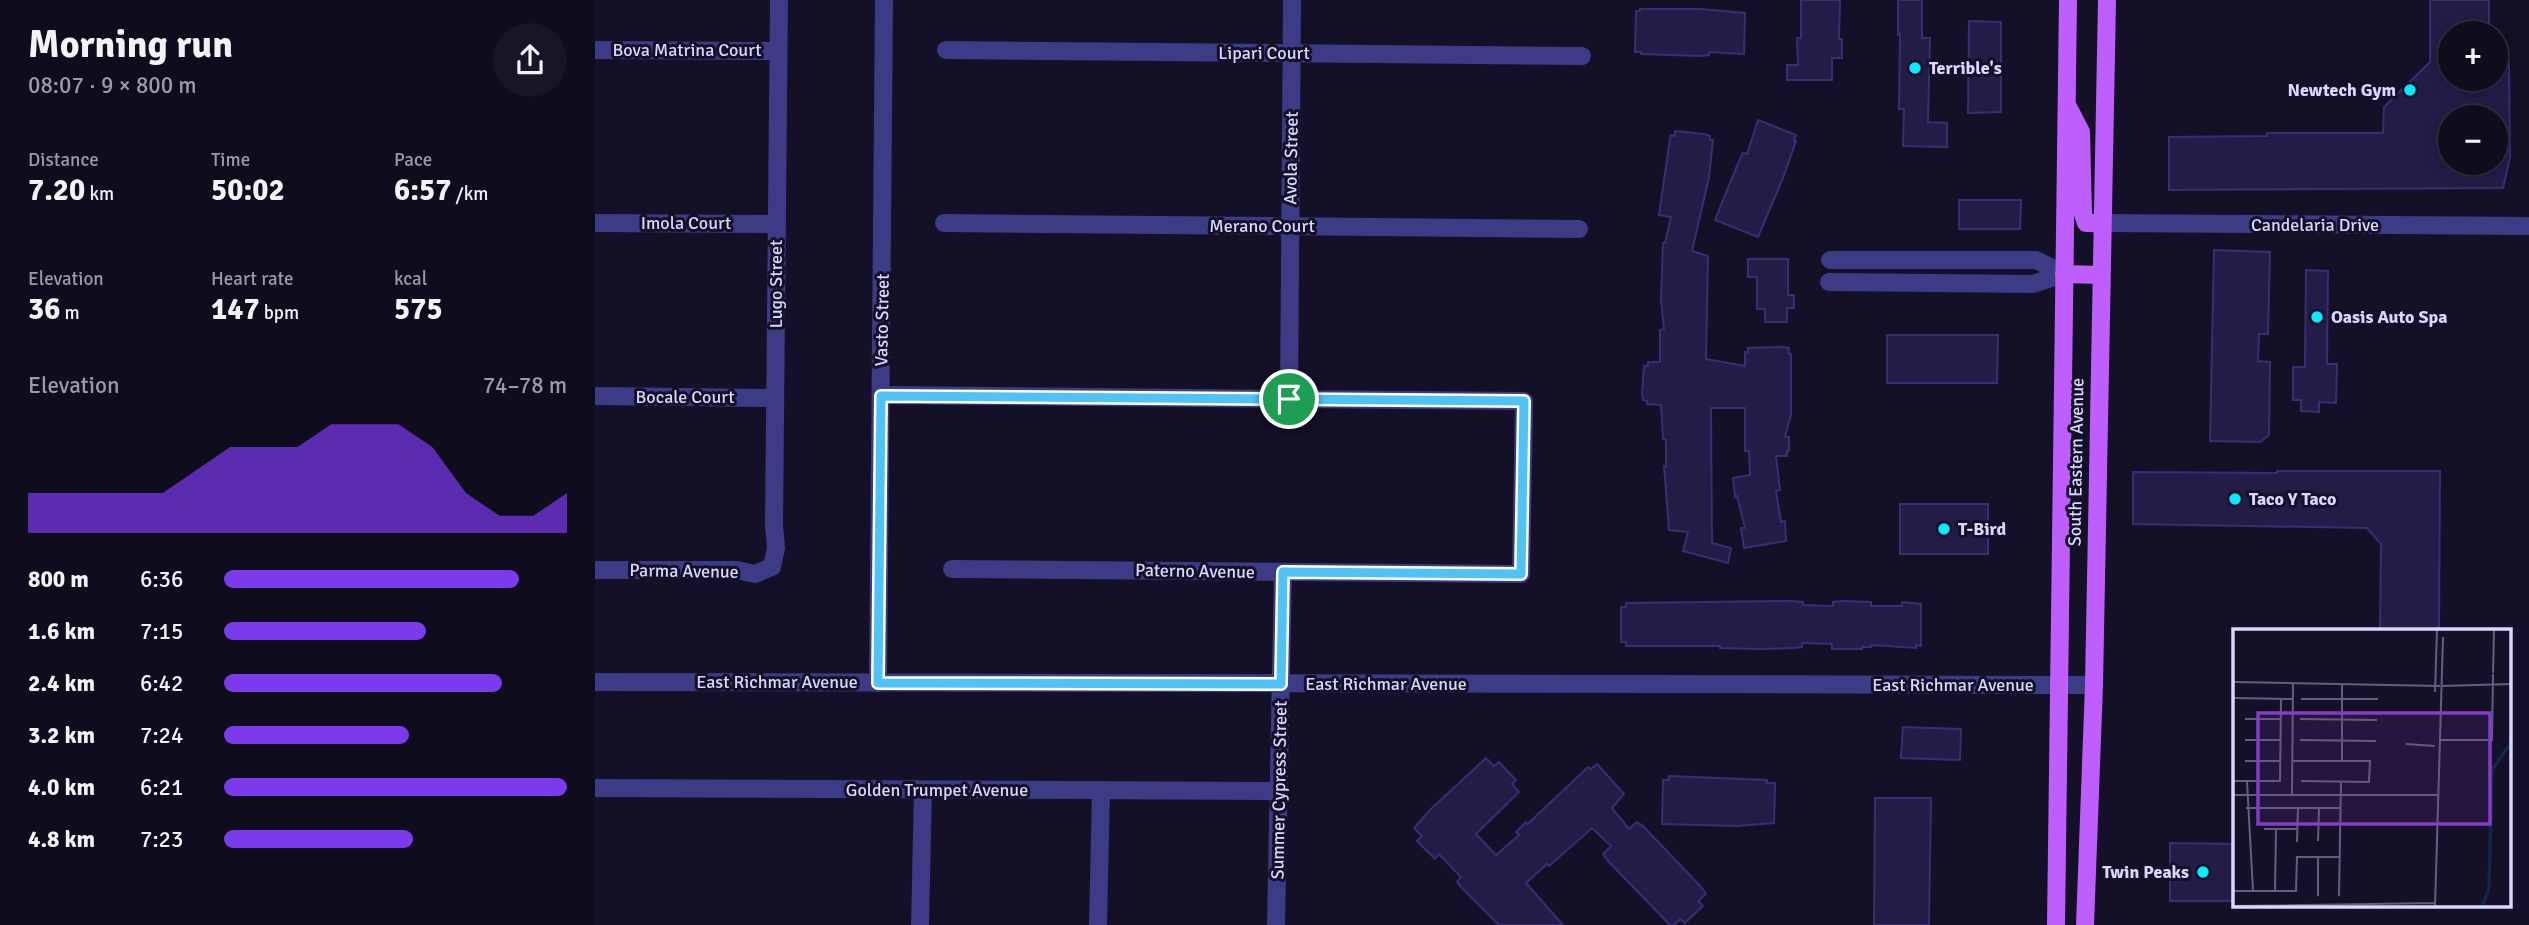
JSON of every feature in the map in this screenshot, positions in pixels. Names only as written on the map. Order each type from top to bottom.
[{"type":"main road","name":"South Eastern Avenue","points":[[2057,922],[2068,0]]},
{"type":"main road","name":"South Eastern Avenue","points":[[2085,925],[2094,685],[2106,0]]},
{"type":"main road","points":[[2066,104],[2081,132],[2083,214],[2086,223],[2102,223]]},
{"type":"main road","points":[[2064,274],[2101,275]]},
{"type":"street","name":"Lugo Street","points":[[772,567],[776,548],[773,525],[779,0]]},
{"type":"street","name":"Vasto Street","points":[[878,683],[884,0]]},
{"type":"street","name":"Avola Street","points":[[1289,399],[1292,0]]},
{"type":"street","name":"Bova Matrina Court","points":[[595,50],[778,51]]},
{"type":"street","name":"Lipari Court","points":[[946,50],[1582,56]]},
{"type":"street","name":"Imola Court","points":[[595,223],[777,224]]},
{"type":"street","name":"Merano Court","points":[[944,223],[1579,229]]},
{"type":"street","name":"Candelaria Drive","points":[[2102,223],[2529,226]]},
{"type":"street","points":[[1830,260],[2036,260],[2064,274]]},
{"type":"street","points":[[1829,282],[2033,284],[2064,274]]},
{"type":"street","name":"Bocale Court","points":[[595,396],[775,398]]},
{"type":"street","points":[[881,396],[1289,399]]},
{"type":"street","name":"Paterno Avenue","points":[[952,569],[1521,574],[1524,401],[1289,399]]},
{"type":"street","name":"Parma Avenue","points":[[595,570],[737,570],[755,574],[772,567]]},
{"type":"street","name":"Summer Cypress Street","points":[[1276,925],[1283,572]]},
{"type":"street","name":"East Richmar Avenue","points":[[595,682],[2094,685]]},
{"type":"street","name":"Golden Trumpet Avenue","points":[[595,788],[1279,791]]},
{"type":"street","points":[[920,925],[923,790]]},
{"type":"street","points":[[1098,925],[1101,790]]},
{"type":"building","points":[[1801,0],[1840,0],[1839,39],[1842,39],[1842,58],[1832,58],[1832,80],[1787,80],[1787,65],[1798,65],[1797,38],[1801,38]]},
{"type":"building","points":[[1898,0],[1922,0],[1922,38],[1930,38],[1928,122],[1947,123],[1947,147],[1903,146],[1904,109],[1899,109]]},
{"type":"building","points":[[2430,0],[2489,0],[2489,21],[2438,21],[2438,91],[2508,91],[2509,62],[2508,167],[2508,105],[2438,105],[2438,175],[2506,175],[2503,188],[2169,190],[2169,137],[2267,136],[2267,133],[2383,133],[2384,107],[2430,62]]},
{"type":"building","points":[[1700,9],[1745,13],[1744,54],[1709,52],[1709,55],[1700,56],[1635,52],[1636,11]]},
{"type":"building","points":[[1969,21],[2001,22],[2001,112],[1968,113]]},
{"type":"building","points":[[1758,120],[1796,135],[1796,141],[1758,237],[1715,220],[1739,161],[1743,153],[1747,154]]},
{"type":"building","points":[[1675,131],[1704,134],[1713,140],[1709,177],[1692,251],[1708,256],[1706,359],[1745,366],[1745,352],[1748,353],[1748,348],[1783,347],[1789,348],[1788,353],[1791,354],[1791,415],[1785,437],[1789,437],[1789,451],[1787,456],[1776,456],[1780,490],[1776,491],[1781,522],[1785,521],[1786,541],[1744,548],[1741,528],[1745,528],[1737,496],[1735,497],[1733,478],[1750,475],[1749,451],[1745,451],[1745,408],[1711,408],[1712,543],[1731,548],[1728,563],[1683,551],[1688,532],[1669,530],[1664,466],[1666,440],[1663,439],[1661,405],[1647,404],[1642,394],[1644,366],[1648,366],[1648,362],[1660,362],[1660,330],[1664,329],[1661,300],[1663,243],[1671,217],[1659,215],[1670,139],[1671,135],[1675,136]]},
{"type":"building","points":[[1959,200],[2021,200],[2020,229],[1959,229]]},
{"type":"building","points":[[2214,250],[2270,252],[2268,334],[2259,334],[2258,361],[2270,362],[2269,435],[2260,442],[2210,441]]},
{"type":"building","points":[[1748,259],[1788,259],[1788,295],[1794,295],[1794,308],[1787,308],[1787,322],[1765,322],[1765,309],[1757,309],[1757,277],[1748,277]]},
{"type":"building","name":"Oasis Auto Spa","points":[[2306,270],[2328,271],[2327,364],[2337,364],[2336,403],[2319,402],[2319,412],[2301,411],[2301,400],[2293,400],[2293,367],[2305,367]]},
{"type":"building","points":[[1887,335],[1998,335],[1997,383],[1887,383]]},
{"type":"building","points":[[2440,471],[2439,629],[2380,629],[2381,544],[2367,528],[2133,524],[2133,472]]},
{"type":"building","name":"T-Bird","points":[[1900,504],[1988,504],[1988,554],[1900,554]]},
{"type":"building","points":[[1842,601],[1871,602],[1871,606],[1902,606],[1902,602],[1921,604],[1921,646],[1871,645],[1862,649],[1832,649],[1832,644],[1802,643],[1802,647],[1759,649],[1720,646],[1626,646],[1626,642],[1621,642],[1621,607],[1626,607],[1626,603],[1803,602],[1803,605],[1833,606],[1833,602]]},
{"type":"building","points":[[1903,727],[1961,729],[1960,760],[1901,758]]},
{"type":"building","points":[[1486,758],[1494,766],[1499,762],[1516,780],[1512,784],[1519,792],[1476,834],[1496,855],[1519,835],[1516,832],[1526,822],[1528,824],[1588,767],[1591,769],[1597,764],[1624,794],[1612,808],[1629,829],[1637,822],[1643,826],[1702,888],[1706,894],[1698,901],[1703,906],[1685,923],[1680,919],[1670,925],[1608,861],[1603,854],[1611,846],[1592,828],[1526,883],[1563,925],[1499,925],[1462,888],[1457,882],[1461,877],[1439,854],[1435,859],[1417,841],[1422,836],[1414,828]]},
{"type":"building","points":[[1669,776],[1767,780],[1767,783],[1775,783],[1774,823],[1737,826],[1662,824],[1663,780],[1669,780]]},
{"type":"building","points":[[1875,798],[1931,798],[1929,925],[1874,925]]},
{"type":"building","name":"Twin Peaks","points":[[2170,843],[2233,844],[2233,901],[2170,901]]},
{"type":"place","name":"Terrible's","points":[[1915,68]]},
{"type":"place","name":"Newtech Gym","points":[[2410,90]]},
{"type":"place","name":"Oasis Auto Spa","points":[[2317,317]]},
{"type":"place","name":"Taco Y Taco","points":[[2235,499]]},
{"type":"place","name":"T-Bird","points":[[1944,529]]},
{"type":"place","name":"Twin Peaks","points":[[2203,872]]},
{"type":"route","points":[[881,396],[1289,399],[1524,401],[1521,574],[1283,572],[1281,684],[878,683],[881,396]]}]
